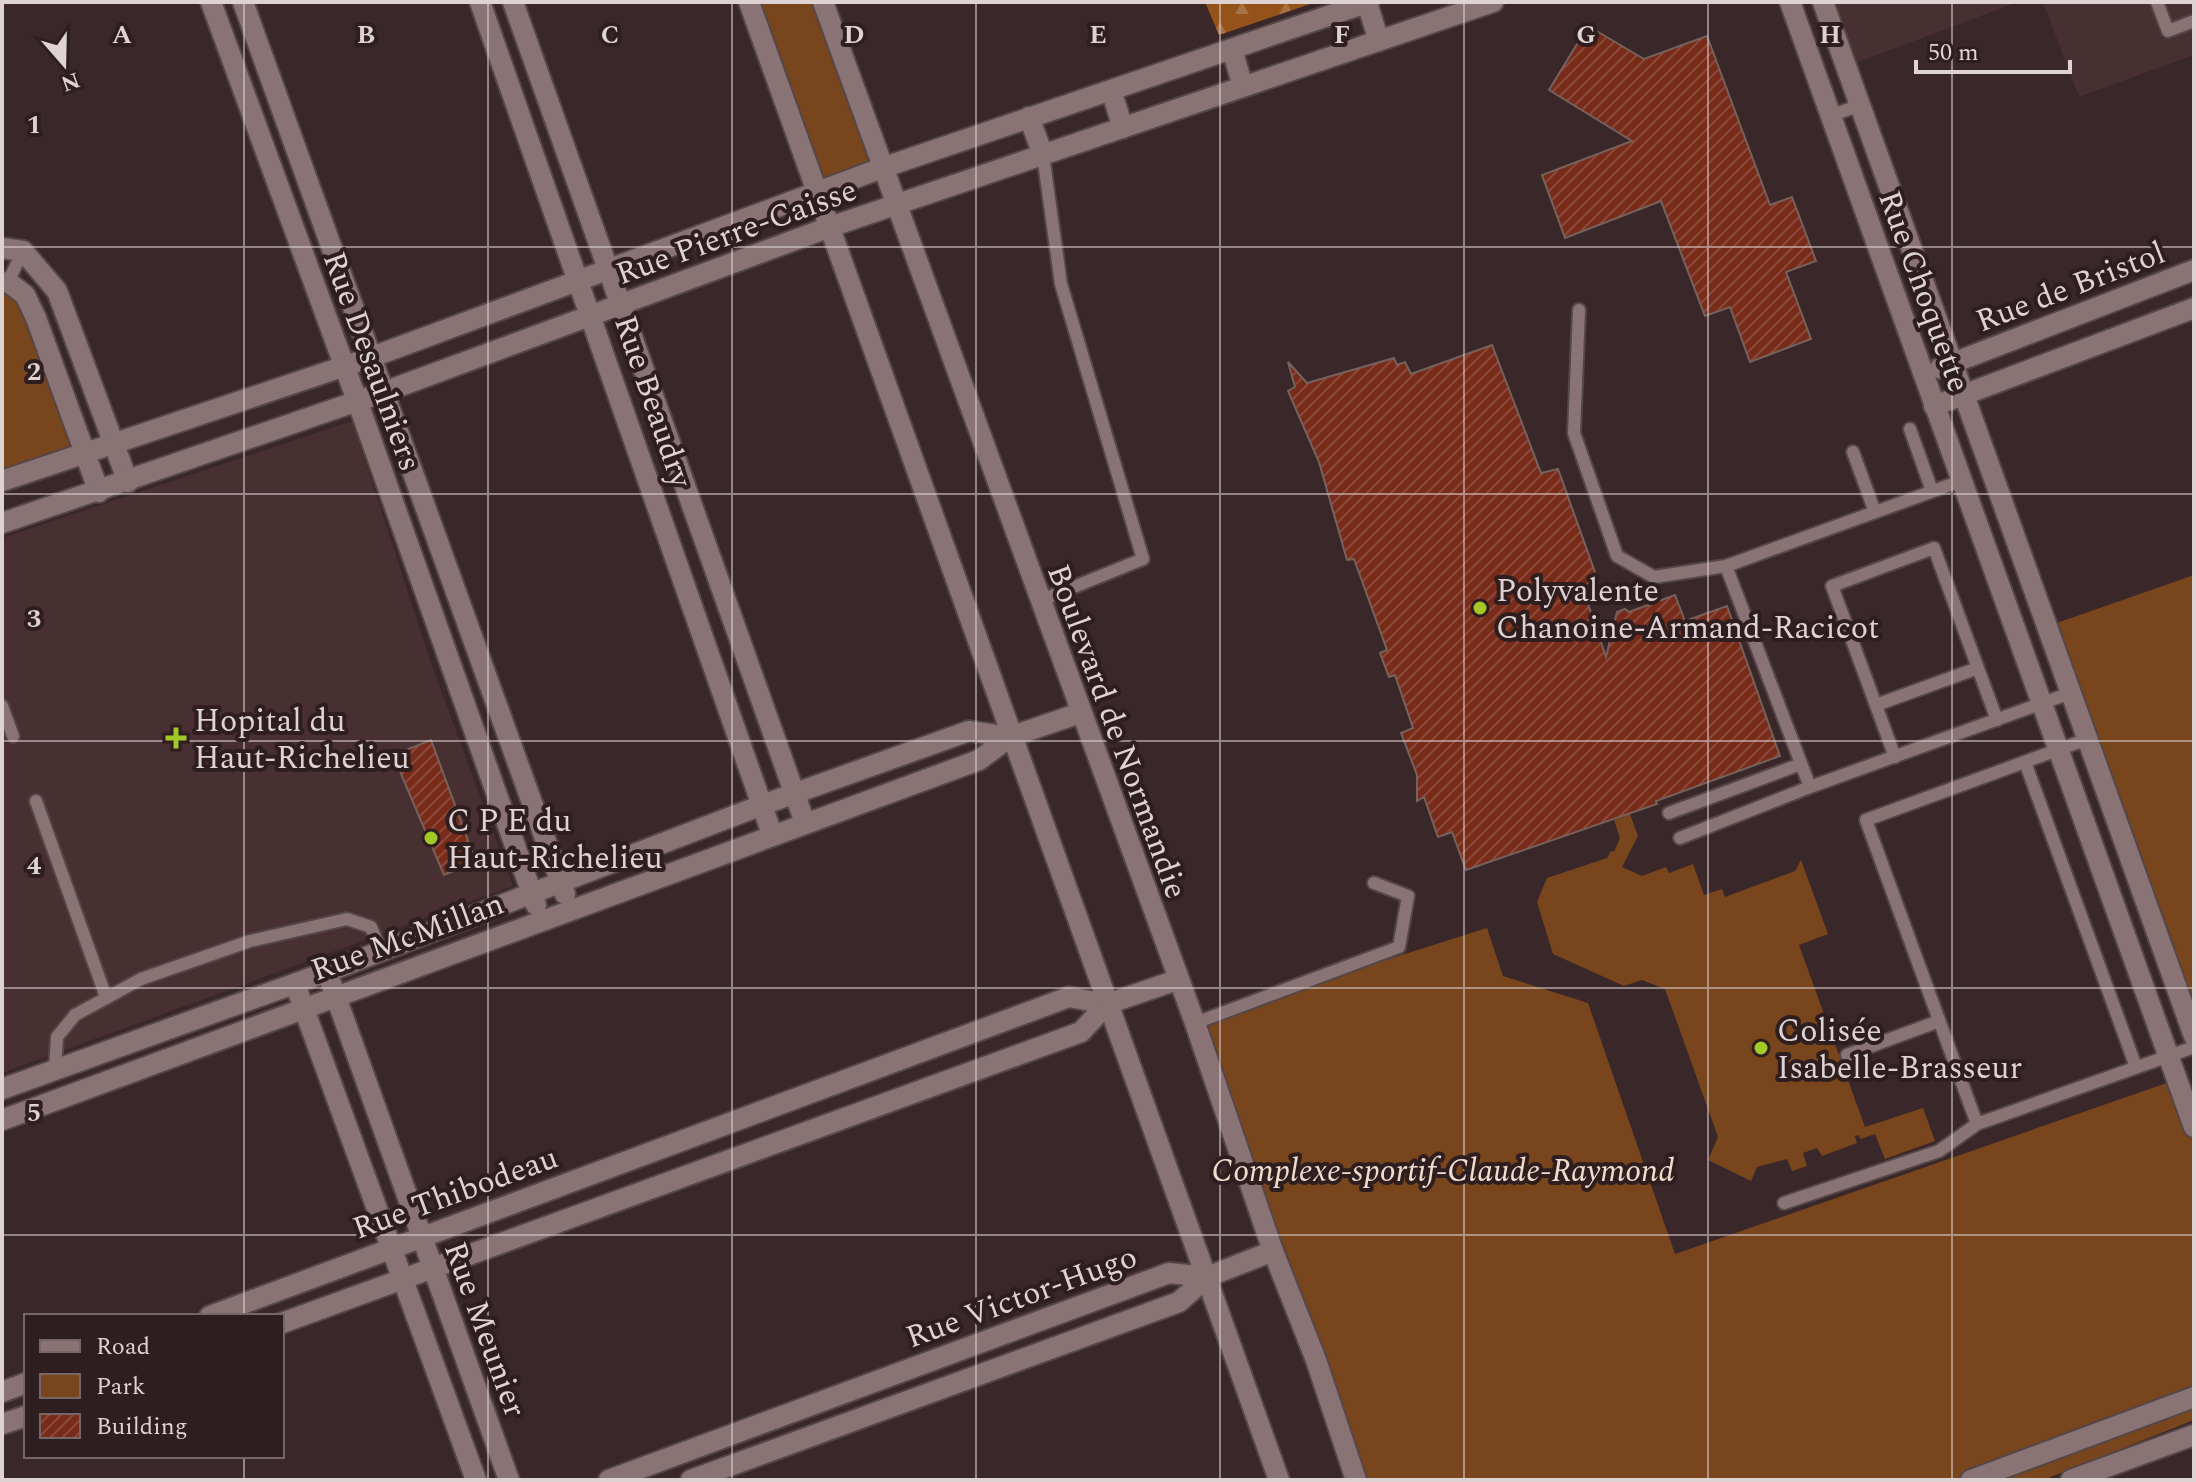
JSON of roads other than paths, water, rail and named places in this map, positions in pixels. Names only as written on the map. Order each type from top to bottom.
[{"type":"street","name":"Rue Desaulniers","points":[[211,2],[358,401],[541,919]]},
{"type":"street","name":"Rue Desaulniers","points":[[243,2],[570,909]]},
{"type":"street","name":"Rue Beaudry","points":[[480,2],[593,314],[772,834]]},
{"type":"street","name":"Rue Beaudry","points":[[513,2],[805,823]]},
{"type":"street","points":[[749,2],[1010,737],[1279,1480]]},
{"type":"street","name":"Boulevard de Normandie","points":[[823,2],[1195,1023],[1356,1480]]},
{"type":"street","points":[[1368,2],[1379,41]]},
{"type":"street","name":"Rue Pierre-Caisse","points":[[2,481],[372,357],[882,168],[1368,2]]},
{"type":"street","name":"Rue Pierre-Caisse","points":[[2,523],[384,392],[830,227],[1493,2]]},
{"type":"street","name":"Rue Choquette","points":[[1790,2],[2194,1127]]},
{"type":"street","name":"Rue Choquette","points":[[1823,2],[1858,106],[1966,393],[2090,738],[2194,1036]]},
{"type":"street","points":[[1232,49],[1243,87]]},
{"type":"street","points":[[1111,90],[1123,128]]},
{"type":"street","points":[[517,102],[546,93]]},
{"type":"street","points":[[251,115],[280,105]]},
{"type":"street","points":[[1029,117],[1043,155]]},
{"type":"street","points":[[2,248],[23,251],[57,291],[128,482]]},
{"type":"street","name":"Rue de Bristol","points":[[1923,374],[2194,270]]},
{"type":"street","points":[[5,282],[25,295],[36,318],[99,492]]},
{"type":"street","name":"Rue de Bristol","points":[[1934,406],[2194,308]]},
{"type":"street","points":[[684,583],[716,572]]},
{"type":"street","points":[[2004,601],[2036,590]]},
{"type":"street","name":"Rue McMillan","points":[[2,1120],[303,1006],[979,760],[1010,737],[1080,713]]},
{"type":"street","name":"Rue McMillan","points":[[2,1089],[327,972],[762,805],[969,731],[1010,737]]},
{"type":"street","points":[[2115,909],[2144,899]]},
{"type":"street","points":[[381,952],[391,975]]},
{"type":"street","name":"Rue Meunier","points":[[327,972],[509,1480]]},
{"type":"street","name":"Rue Thibodeau","points":[[284,1322],[1081,1032],[1107,1004],[1177,980]]},
{"type":"street","name":"Rue Meunier","points":[[295,983],[405,1278],[476,1480]]},
{"type":"street","name":"Rue Thibodeau","points":[[215,1314],[1069,997],[1107,1004]]},
{"type":"street","points":[[721,1125],[732,1157]]},
{"type":"street","name":"Rue Victor-Hugo","points":[[691,1480],[1179,1302],[1207,1277],[1273,1251]]},
{"type":"street","name":"Rue Victor-Hugo","points":[[609,1480],[1169,1273],[1207,1277]]},
{"type":"street","points":[[2,1392],[24,1384]]},
{"type":"street","points":[[858,1388],[868,1415]]},
{"type":"street","points":[[1971,1480],[2194,1397]]},
{"type":"street","points":[[2,1424],[24,1417]]},
{"type":"street","points":[[2071,1480],[2194,1435]]},
{"type":"lane","points":[[2157,2],[2168,31],[2194,21]]},
{"type":"lane","points":[[1829,116],[1858,106]]},
{"type":"lane","points":[[1039,601],[1143,559],[1061,284],[1043,155]]},
{"type":"lane","points":[[5,282],[23,251]]},
{"type":"lane","points":[[1579,310],[1574,433],[1617,556],[1654,577],[1726,566],[1961,481]]},
{"type":"lane","points":[[1910,429],[1932,491]]},
{"type":"lane","points":[[1853,452],[1875,512]]},
{"type":"lane","points":[[1895,757],[1832,586],[1934,548],[1997,720]]},
{"type":"lane","points":[[1726,566],[1810,787]]},
{"type":"lane","points":[[438,628],[465,619]]},
{"type":"lane","points":[[1876,705],[1978,668]]},
{"type":"lane","points":[[1680,838],[1810,787],[2073,692]]},
{"type":"lane","points":[[2,706],[13,736]]},
{"type":"lane","points":[[1977,1124],[1866,820],[2090,738]]},
{"type":"lane","points":[[2025,762],[2136,1067]]},
{"type":"lane","points":[[1669,813],[1801,764]]},
{"type":"lane","points":[[36,801],[106,997]]},
{"type":"lane","points":[[1195,1023],[1399,947],[1408,896],[1374,883]]},
{"type":"lane","points":[[55,1070],[57,1037],[75,1015],[141,979],[250,941],[347,919],[371,927],[381,952]]},
{"type":"lane","points":[[1847,1055],[1939,1021]]},
{"type":"lane","points":[[1784,1203],[1939,1151],[1977,1124],[2194,1047]]},
{"type":"place","name":"Polyvalente Chanoine-Armand-Racicot","points":[[1480,608]]},
{"type":"place","name":"Hopital du Haut-Richelieu","points":[[176,738]]},
{"type":"place","name":"C P E du Haut-Richelieu","points":[[431,838]]},
{"type":"place","name":"Colisée Isabelle-Brasseur","points":[[1761,1048]]},
{"type":"park label","name":"Complexe-sportif-Claude-Raymond","points":[[1443,1170]]}]
